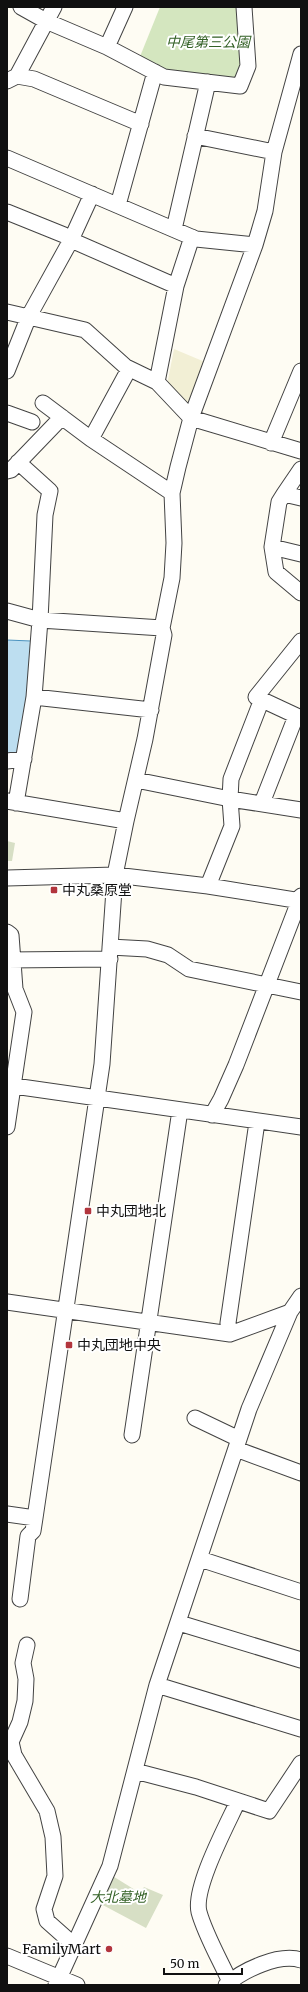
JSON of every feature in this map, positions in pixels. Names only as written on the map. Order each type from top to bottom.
[{"type":"street","points":[[21,7],[46,21],[107,47],[164,77],[240,86],[248,66],[244,7]]},
{"type":"street","points":[[54,7],[12,78],[34,79],[141,124]]},
{"type":"street","points":[[107,47],[124,7]]},
{"type":"street","points":[[20,1599],[28,1536],[33,1531],[97,1099],[116,875],[126,821],[151,710],[164,635],[162,628],[172,578],[174,543],[172,493],[192,418],[255,245],[265,211],[274,152],[301,54]]},
{"type":"street","points":[[118,205],[155,72]]},
{"type":"street","points":[[174,229],[208,82]]},
{"type":"street","points":[[195,136],[274,152]]},
{"type":"street","points":[[7,158],[192,237],[255,245]]},
{"type":"street","points":[[8,363],[29,316],[71,240],[92,194]]},
{"type":"street","points":[[7,212],[64,235],[71,240],[176,286]]},
{"type":"street","points":[[157,382],[176,286],[192,237]]},
{"type":"street","points":[[7,312],[86,330],[129,369],[157,382],[192,418],[301,451]]},
{"type":"street","points":[[91,439],[129,369]]},
{"type":"street","points":[[271,443],[301,371]]},
{"type":"street","points":[[43,403],[91,439],[172,493]]},
{"type":"street","points":[[7,413],[32,422]]},
{"type":"street","points":[[62,417],[13,466],[50,491],[46,515],[34,697],[24,758],[12,802],[126,821]]},
{"type":"street","points":[[301,469],[279,502],[272,546],[276,572],[301,593]]},
{"type":"street","points":[[284,494],[301,498]]},
{"type":"street","points":[[272,546],[301,554]]},
{"type":"street","points":[[7,611],[40,620],[162,628]]},
{"type":"street","points":[[262,804],[299,717],[256,697],[301,642]]},
{"type":"street","points":[[34,697],[151,710]]},
{"type":"street","points":[[208,886],[232,826],[230,799],[231,779],[262,699]]},
{"type":"street","points":[[7,761],[24,758]]},
{"type":"street","points":[[136,780],[230,799],[301,810]]},
{"type":"street","points":[[7,878],[116,875],[300,899],[236,1065],[212,1115]]},
{"type":"street","points":[[7,932],[11,935],[10,959],[15,989],[24,1012],[10,1086],[7,1126]]},
{"type":"street","points":[[10,959],[110,953],[147,949],[168,955],[189,969],[301,992]]},
{"type":"street","points":[[10,1086],[258,1122],[300,1125]]},
{"type":"street","points":[[132,1435],[180,1110]]},
{"type":"street","points":[[230,1334],[228,1323],[258,1122]]},
{"type":"street","points":[[7,1302],[230,1334],[297,1305]]},
{"type":"street","points":[[57,1981],[110,1866],[157,1685],[179,1623],[249,1409],[297,1305]]},
{"type":"street","points":[[195,1418],[238,1444],[301,1473]]},
{"type":"street","points":[[7,1514],[35,1518]]},
{"type":"street","points":[[200,1559],[301,1592]]},
{"type":"street","points":[[179,1623],[301,1660]]},
{"type":"street","points":[[27,1645],[23,1663],[26,1680],[25,1701],[20,1722],[11,1742],[14,1755],[47,1811],[52,1837],[55,1876],[44,1909],[47,1921],[74,1945]]},
{"type":"street","points":[[157,1685],[301,1729]]},
{"type":"street","points":[[135,1771],[269,1811],[301,1763]]},
{"type":"street","points":[[238,1801],[204,1878],[198,1896],[199,1911],[228,1983],[242,1973],[271,1961],[296,1958],[301,1960]]},
{"type":"street","points":[[7,1956],[57,1981],[77,1985]]},
{"type":"shaded area","points":[[174,349],[205,362],[188,407],[167,385]]},
{"type":"green space","name":"中尾第三公園","points":[[160,7],[235,7],[240,9],[243,58],[239,80],[170,71],[139,59]]},
{"type":"green space","points":[[7,841],[15,843],[12,861],[7,861]]},
{"type":"green space","name":"大北墓地","points":[[111,1875],[140,1893],[144,1887],[163,1895],[146,1928],[99,1903]]},
{"type":"water","points":[[7,640],[31,641],[28,697],[18,753],[7,755]]},
{"type":"place","name":"中丸桑原堂","points":[[54,890]]},
{"type":"place","name":"中丸団地北","points":[[88,1211]]},
{"type":"place","name":"中丸団地中央","points":[[69,1345]]},
{"type":"place","name":"FamilyMart","points":[[109,1949]]}]
